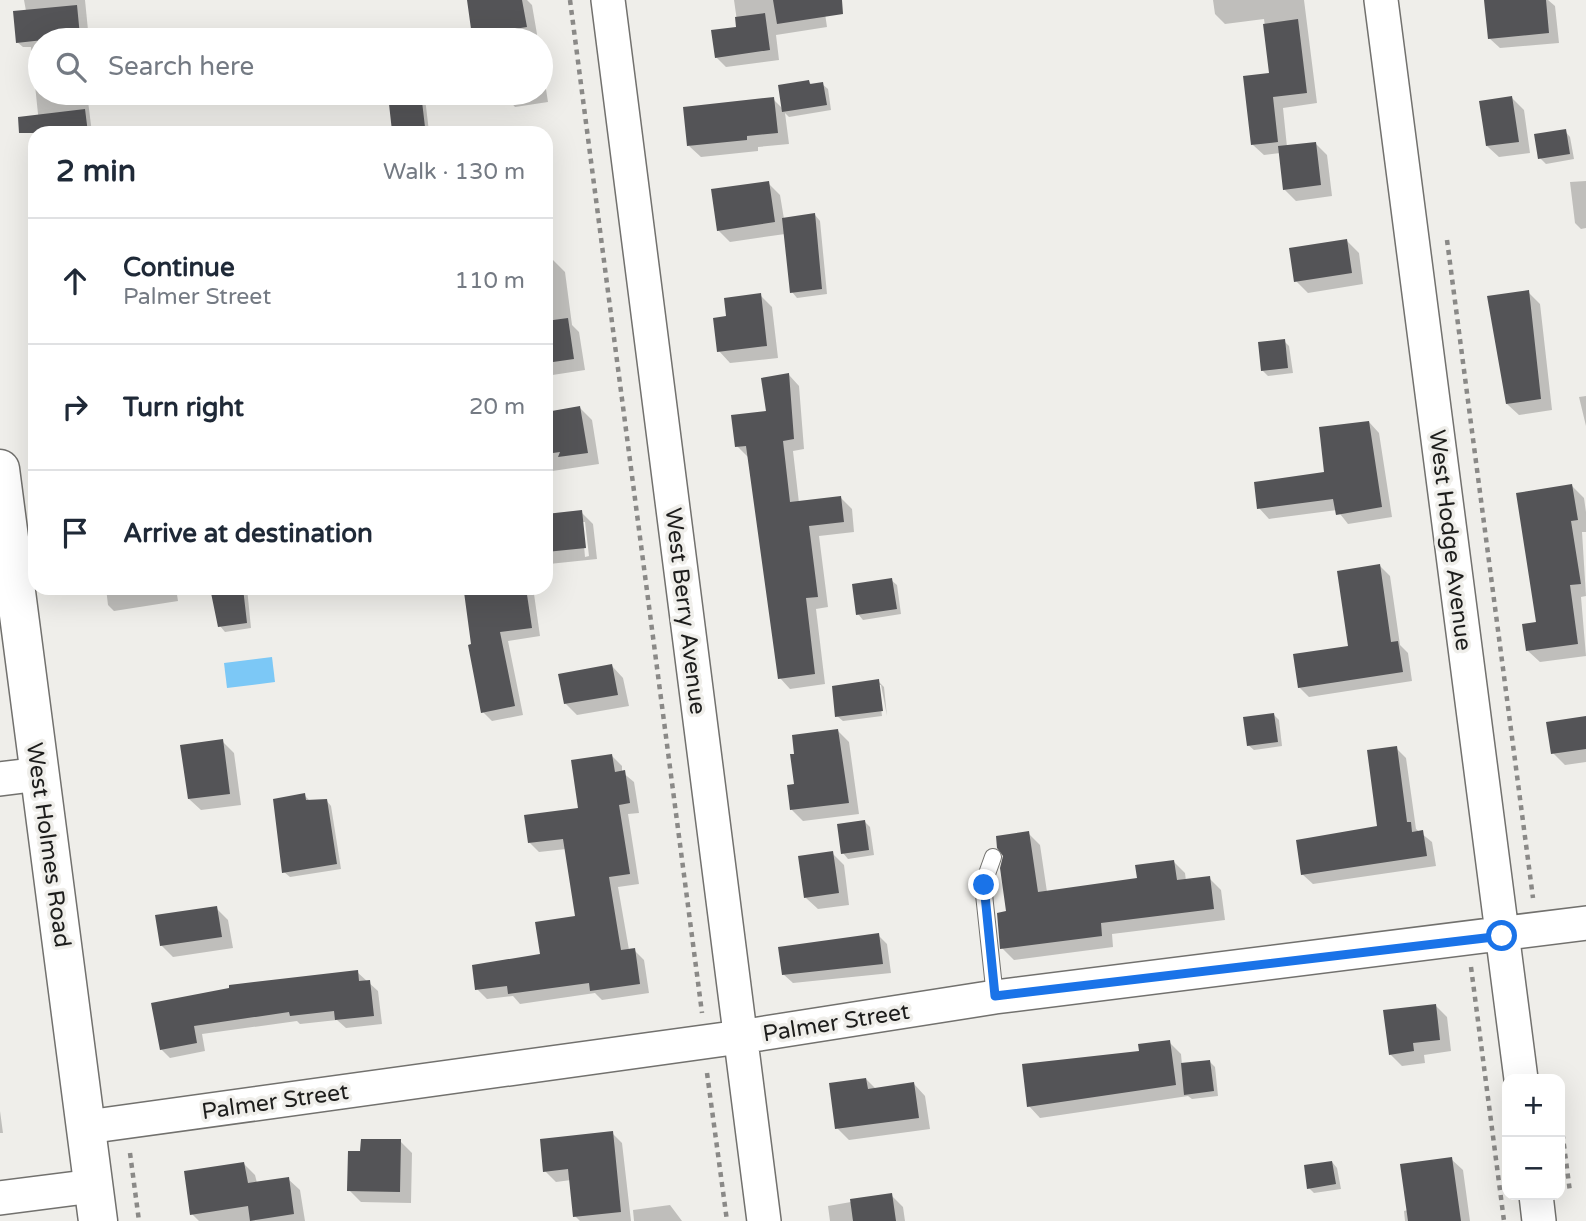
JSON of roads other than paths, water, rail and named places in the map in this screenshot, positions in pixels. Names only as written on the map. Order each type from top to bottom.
[{"type":"street","name":"West Berry Avenue","points":[[608,0],[764,1221]]},
{"type":"street","name":"West Hodge Avenue","points":[[1381,0],[1520,1074]]},
{"type":"street","name":"West Holmes Road","points":[[0,469],[96,1204]]},
{"type":"street","points":[[0,779],[40,774]]},
{"type":"street","name":"Palmer Street","points":[[87,1127],[740,1037],[995,996],[1502,936],[1586,923]]},
{"type":"street","points":[[0,1198],[96,1204]]},
{"type":"street","points":[[1537,1200],[1539,1221]]},
{"type":"lane","points":[[993,857],[984,885],[995,996]]},
{"type":"water","points":[[272,657],[275,682],[227,688],[224,663]]}]
